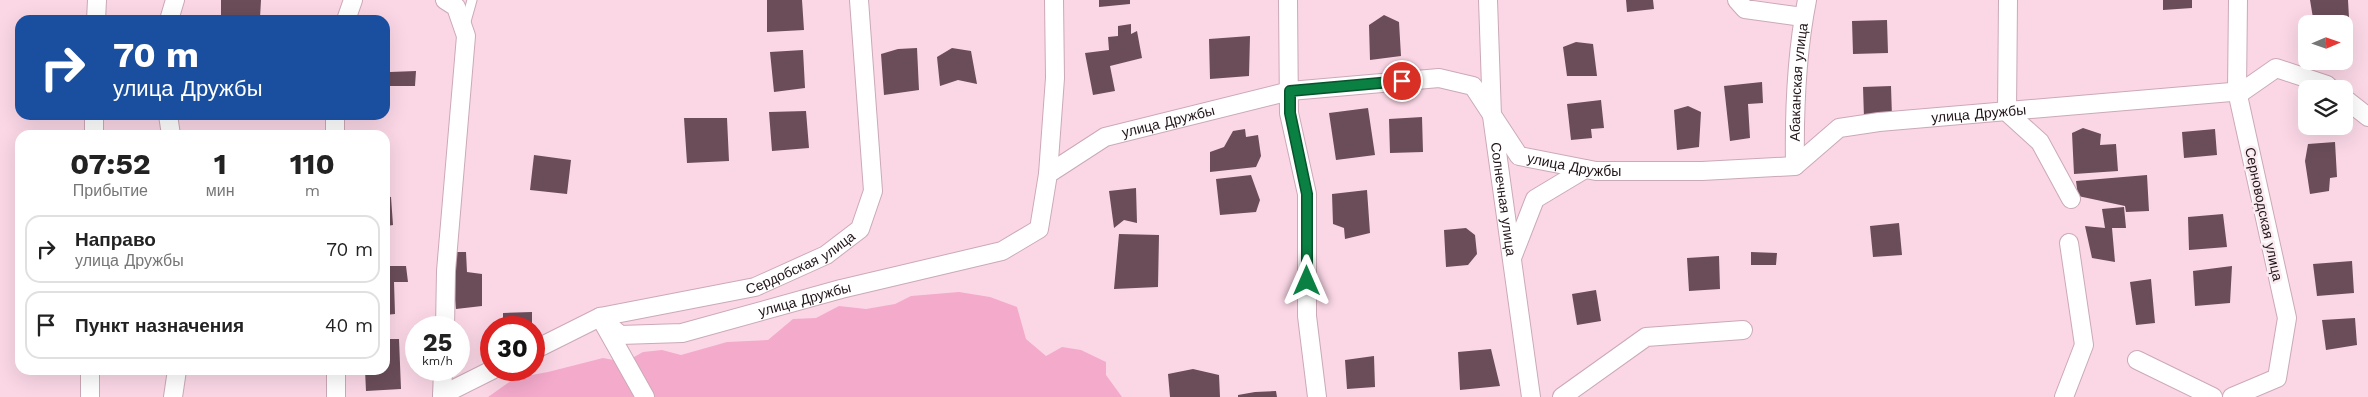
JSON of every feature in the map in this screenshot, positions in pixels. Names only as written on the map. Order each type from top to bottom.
[{"type":"street","points":[[96,15],[97,0]]},
{"type":"street","points":[[170,15],[175,0]]},
{"type":"street","points":[[348,15],[353,0]]},
{"type":"street","points":[[445,0],[456,7],[466,36],[446,271],[445,316]]},
{"type":"street","name":"Сердобская улица","points":[[600,318],[755,286],[826,255],[860,230],[873,191],[859,0]]},
{"type":"street","points":[[1048,174],[1055,78],[1054,0]]},
{"type":"street","points":[[1288,0],[1290,113],[1307,194],[1307,316],[1317,397]]},
{"type":"street","name":"Солнечная улица","points":[[1488,0],[1492,116],[1531,397]]},
{"type":"street","points":[[1737,0],[1745,9],[1803,17]]},
{"type":"street","name":"Абаканская улица","points":[[1795,166],[1794,102],[1799,43],[1806,0]]},
{"type":"street","points":[[2008,0],[2007,112],[2040,142],[2071,199]]},
{"type":"street","name":"Серноводская улица","points":[[2232,397],[2277,378],[2287,318],[2237,91],[2238,0]]},
{"type":"street","name":"улица Дружбы","points":[[600,318],[620,336],[682,332],[841,289],[1002,251],[1039,229],[1048,174],[1105,137],[1290,91],[1439,78],[1472,86],[1519,156],[1596,171],[1702,171],[1795,166],[1839,128],[1878,122],[2243,91],[2276,68],[2307,80]]},
{"type":"street","points":[[2353,105],[2368,117]]},
{"type":"street","points":[[1512,258],[1535,199],[1585,169]]},
{"type":"street","points":[[2064,397],[2084,346],[2069,243]]},
{"type":"street","points":[[545,345],[600,318],[645,397]]},
{"type":"street","points":[[1562,397],[1646,337],[1743,330]]},
{"type":"street","points":[[2137,360],[2213,397]]},
{"type":"street","points":[[90,375],[90,397]]},
{"type":"street","points":[[173,397],[176,375]]},
{"type":"street","points":[[336,375],[336,397]]},
{"type":"street","points":[[443,381],[442,396],[480,376]]},
{"type":"lane","points":[[464,30],[472,0]]},
{"type":"shaded area","points":[[959,292],[990,297],[1017,307],[1026,339],[1046,356],[1062,347],[1081,350],[1106,362],[1106,375],[1122,397],[488,397],[511,381],[545,381],[545,373],[603,358],[625,362],[643,352],[662,350],[681,355],[727,342],[768,340],[793,319],[816,318],[839,306],[866,309],[895,304],[911,296]]},
{"type":"building","points":[[221,0],[261,0],[260,15],[221,15]]},
{"type":"building","points":[[767,0],[802,0],[804,30],[767,32]]},
{"type":"building","points":[[1099,0],[1130,0],[1130,4],[1099,7]]},
{"type":"building","points":[[1626,0],[1653,0],[1654,9],[1627,12]]},
{"type":"building","points":[[2163,0],[2192,0],[2192,8],[2163,10]]},
{"type":"building","points":[[2310,0],[2348,0],[2349,15],[2312,15]]},
{"type":"building","points":[[1384,15],[1399,22],[1401,56],[1370,60],[1369,25]]},
{"type":"building","points":[[1887,20],[1888,53],[1853,54],[1852,21]]},
{"type":"building","points":[[1131,24],[1131,34],[1137,31],[1142,58],[1110,66],[1115,91],[1093,95],[1085,53],[1109,50],[1108,37],[1118,36],[1118,26]]},
{"type":"building","points":[[1250,36],[1249,76],[1210,79],[1209,39]]},
{"type":"building","points":[[1576,42],[1593,44],[1597,76],[1567,76],[1563,47]]},
{"type":"building","points":[[917,48],[919,90],[884,95],[881,54],[898,49]]},
{"type":"building","points":[[952,48],[971,51],[977,84],[958,80],[940,86],[937,57]]},
{"type":"building","points":[[803,50],[805,88],[774,92],[770,52]]},
{"type":"building","points":[[416,71],[415,86],[390,86],[390,72]]},
{"type":"building","points":[[1762,82],[1763,103],[1748,104],[1750,138],[1730,141],[1724,86]]},
{"type":"building","points":[[1891,86],[1892,117],[1864,118],[1863,87]]},
{"type":"building","points":[[1601,100],[1604,128],[1591,129],[1592,138],[1571,140],[1567,104]]},
{"type":"building","points":[[1688,106],[1701,112],[1699,147],[1677,150],[1674,110]]},
{"type":"building","points":[[1368,108],[1375,155],[1336,160],[1329,113]]},
{"type":"building","points":[[806,111],[809,148],[772,151],[769,112]]},
{"type":"building","points":[[1422,117],[1423,152],[1390,153],[1389,119]]},
{"type":"building","points":[[684,118],[727,118],[729,161],[687,163]]},
{"type":"building","points":[[2083,128],[2101,134],[2100,145],[2116,144],[2118,171],[2074,174],[2072,133]]},
{"type":"building","points":[[1245,129],[1246,137],[1258,135],[1261,156],[1256,167],[1210,172],[1210,152],[1224,147],[1233,131]]},
{"type":"building","points":[[2215,129],[2217,155],[2184,158],[2182,132]]},
{"type":"building","points":[[2335,142],[2337,177],[2330,178],[2329,191],[2310,194],[2305,161],[2308,144]]},
{"type":"building","points":[[534,155],[571,160],[567,194],[530,190]]},
{"type":"building","points":[[1251,175],[1260,200],[1256,212],[1220,215],[1216,179]]},
{"type":"building","points":[[2147,175],[2149,211],[2126,212],[2125,206],[2078,196],[2076,181]]},
{"type":"building","points":[[1136,188],[1137,223],[1124,220],[1114,228],[1109,191]]},
{"type":"building","points":[[1367,190],[1370,233],[1345,239],[1344,228],[1333,224],[1332,194]]},
{"type":"building","points":[[390,197],[391,197],[393,225],[390,226]]},
{"type":"building","points":[[2124,207],[2126,228],[2112,228],[2115,262],[2092,258],[2085,226],[2105,228],[2102,209]]},
{"type":"building","points":[[2223,214],[2227,247],[2189,250],[2188,217]]},
{"type":"building","points":[[1899,223],[1902,255],[1873,257],[1870,226]]},
{"type":"building","points":[[1466,228],[1475,235],[1477,254],[1468,265],[1446,267],[1444,230]]},
{"type":"building","points":[[1119,234],[1159,235],[1158,287],[1114,289]]},
{"type":"building","points":[[450,252],[466,252],[467,272],[482,274],[482,306],[456,309]]},
{"type":"building","points":[[1751,252],[1777,253],[1776,265],[1751,265]]},
{"type":"building","points":[[1719,256],[1720,289],[1689,291],[1687,258]]},
{"type":"building","points":[[2352,261],[2354,293],[2317,296],[2313,264]]},
{"type":"building","points":[[390,266],[406,266],[408,282],[394,282],[395,314],[390,314]]},
{"type":"building","points":[[2232,266],[2230,303],[2195,306],[2193,271]]},
{"type":"building","points":[[2151,279],[2155,323],[2136,325],[2130,282]]},
{"type":"building","points":[[1596,290],[1601,321],[1577,325],[1572,294]]},
{"type":"building","points":[[532,312],[532,316],[503,316],[503,313]]},
{"type":"building","points":[[2355,318],[2357,345],[2326,350],[2322,320]]},
{"type":"building","points":[[390,339],[399,339],[401,389],[366,391],[365,375],[390,375]]},
{"type":"building","points":[[1491,349],[1500,386],[1460,390],[1458,352]]},
{"type":"building","points":[[1374,356],[1375,387],[1347,389],[1345,360]]},
{"type":"building","points":[[1193,369],[1219,375],[1220,397],[1170,397],[1168,374]]},
{"type":"building","points":[[1276,391],[1277,397],[1238,397],[1238,395],[1255,392]]},
{"type":"route","points":[[1307,281],[1307,194],[1290,113],[1290,91],[1402,81]]}]
